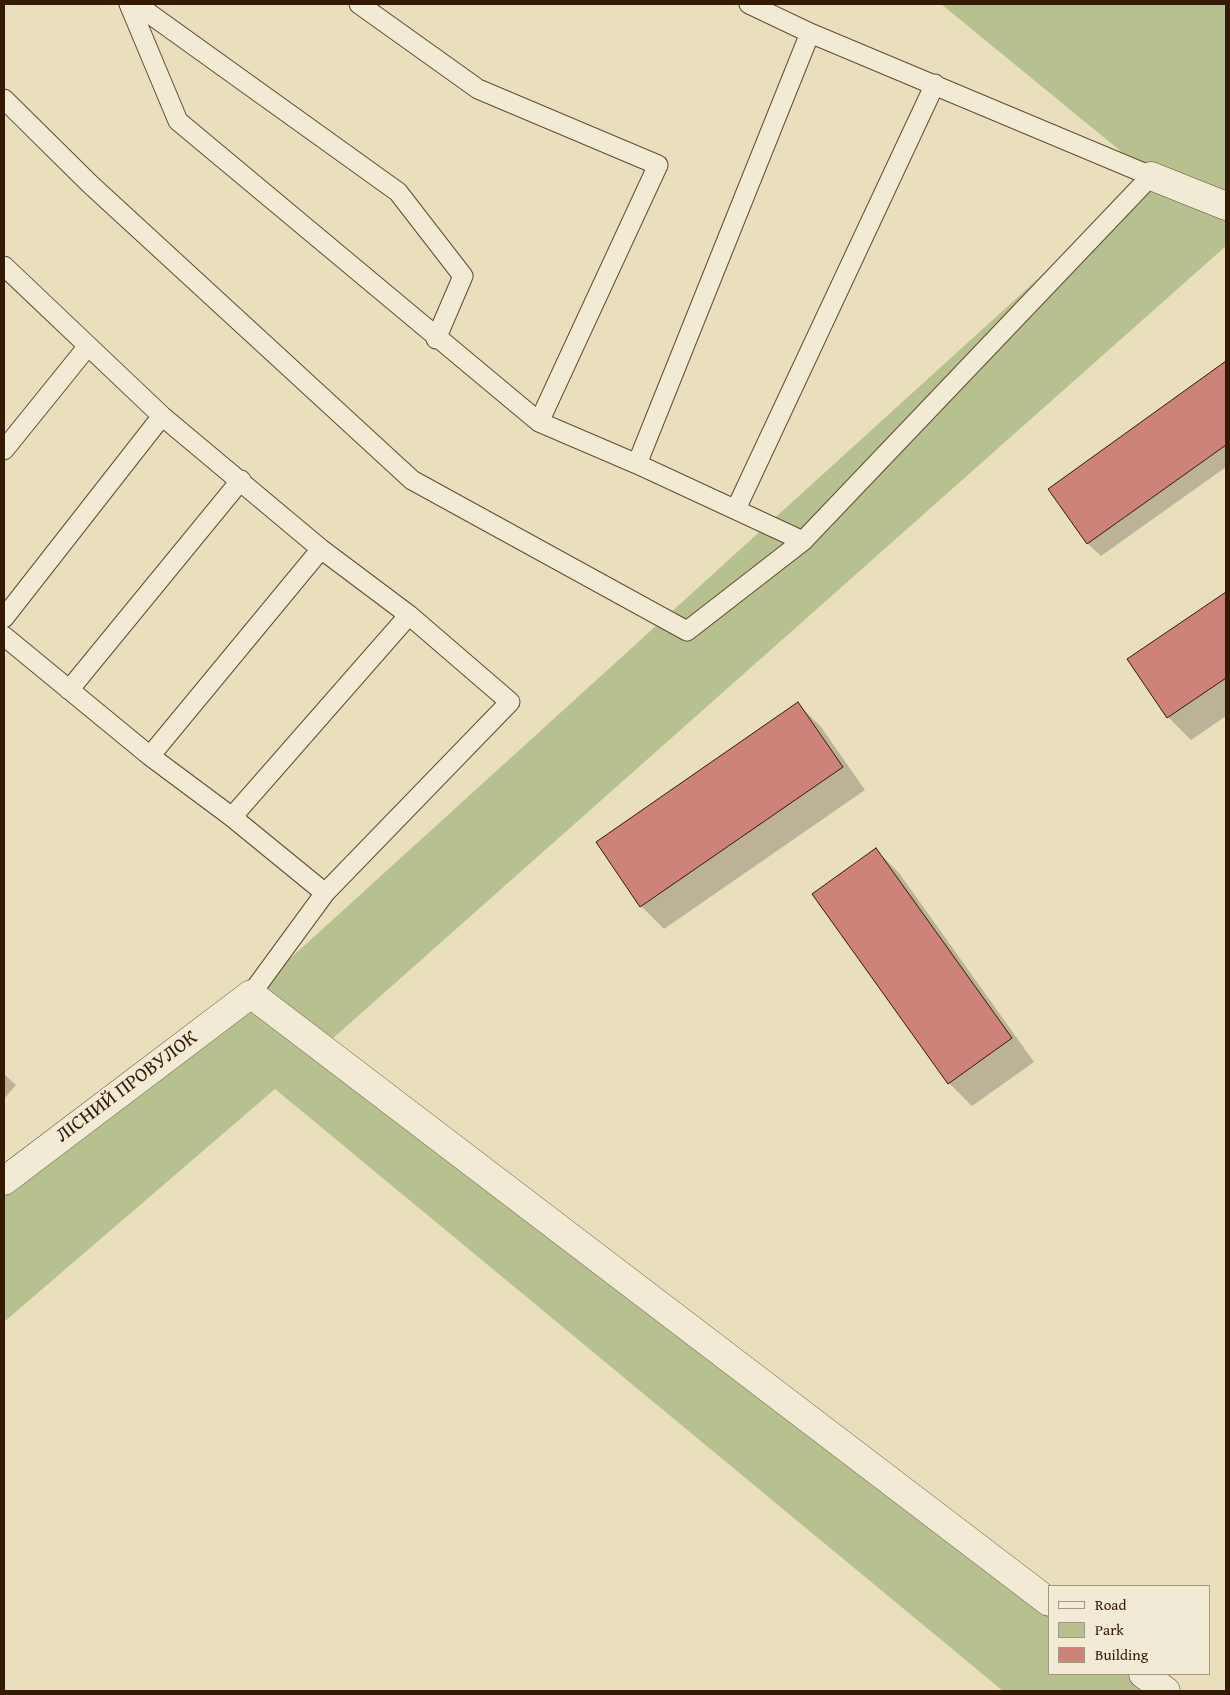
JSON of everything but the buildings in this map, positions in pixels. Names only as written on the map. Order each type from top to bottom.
[{"type":"street","points":[[1151,176],[1226,206]]},
{"type":"street","points":[[251,994],[1048,1601]]},
{"type":"street","name":"ЛІСНИЙ ПРОВУЛОК","points":[[8,1172],[251,994]]},
{"type":"street","points":[[1144,1675],[1166,1691]]},
{"type":"lane","points":[[129,4],[178,120],[436,338],[539,422],[637,464],[803,542]]},
{"type":"lane","points":[[136,4],[398,192],[463,276],[436,338]]},
{"type":"lane","points":[[359,4],[478,90],[658,165],[539,422]]},
{"type":"lane","points":[[4,99],[90,184],[405,473],[429,490],[687,631],[803,542],[1151,176],[810,33],[749,4]]},
{"type":"lane","points":[[637,464],[810,33]]},
{"type":"lane","points":[[736,509],[935,84]]},
{"type":"lane","points":[[7,277],[88,346],[162,416],[241,480],[321,549],[409,615],[510,702],[326,893],[251,994]]},
{"type":"lane","points":[[4,450],[88,346]]},
{"type":"lane","points":[[4,618],[162,416]]},
{"type":"lane","points":[[69,690],[241,480]]},
{"type":"lane","points":[[150,756],[321,549]]},
{"type":"lane","points":[[232,817],[409,615]]},
{"type":"lane","points":[[4,636],[150,756],[232,817],[326,893]]},
{"type":"green space","points":[[941,4],[1226,4],[1226,246],[322,1048],[1048,1601],[1048,1675],[1144,1675],[1166,1691],[1003,1691],[275,1089],[4,1322],[4,1181],[251,994],[1151,176]]}]
